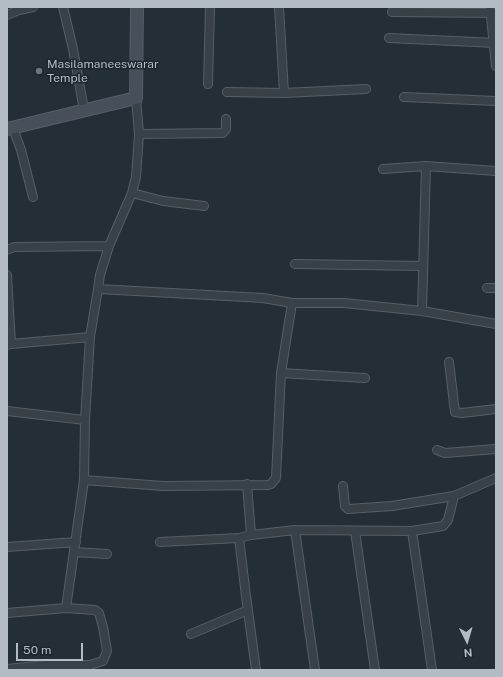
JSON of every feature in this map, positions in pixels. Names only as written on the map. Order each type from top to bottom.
[{"type":"street","points":[[7,15],[19,8],[33,7]]},
{"type":"street","points":[[63,7],[73,49],[84,110]]},
{"type":"street","points":[[66,608],[84,480],[85,420],[90,337],[100,275],[109,246],[132,193],[136,177],[139,134],[136,98],[137,7]]},
{"type":"street","points":[[208,84],[210,7]]},
{"type":"street","points":[[279,7],[284,93]]},
{"type":"street","points":[[392,12],[492,11],[496,66]]},
{"type":"street","points":[[389,38],[494,43]]},
{"type":"street","points":[[227,92],[284,93],[366,88]]},
{"type":"street","points":[[404,97],[496,101]]},
{"type":"street","points":[[33,197],[21,150],[10,128],[136,98]]},
{"type":"street","points":[[139,134],[223,133],[226,129],[226,119]]},
{"type":"street","points":[[422,311],[426,166]]},
{"type":"street","points":[[383,169],[426,166],[496,171]]},
{"type":"street","points":[[132,193],[163,201],[204,206]]},
{"type":"street","points":[[7,250],[14,247],[109,246]]},
{"type":"street","points":[[295,264],[424,266]]},
{"type":"street","points":[[7,275],[9,344],[90,337]]},
{"type":"street","points":[[487,288],[496,288]]},
{"type":"street","points":[[98,289],[263,298],[292,303],[344,303],[422,311],[496,324]]},
{"type":"street","points":[[84,480],[163,486],[268,485],[274,481],[276,478],[281,373],[292,303]]},
{"type":"street","points":[[449,362],[455,412],[462,413],[496,409]]},
{"type":"street","points":[[281,373],[365,378]]},
{"type":"street","points":[[7,411],[85,420]]},
{"type":"street","points":[[437,450],[445,453],[496,449]]},
{"type":"street","points":[[343,486],[345,506],[348,509],[392,506],[454,496],[496,478]]},
{"type":"street","points":[[247,484],[251,535]]},
{"type":"street","points":[[160,542],[239,538],[251,535],[295,530],[412,531],[443,526],[448,520],[454,496]]},
{"type":"street","points":[[295,530],[315,670]]},
{"type":"street","points":[[355,531],[375,670]]},
{"type":"street","points":[[412,531],[432,670]]},
{"type":"street","points":[[239,538],[256,670]]},
{"type":"street","points":[[7,546],[76,542]]},
{"type":"street","points":[[74,552],[107,554]]},
{"type":"street","points":[[7,613],[66,608],[89,608],[95,610],[99,614],[103,627],[107,651],[103,661],[90,665],[7,669]]},
{"type":"street","points":[[191,634],[248,610]]},
{"type":"place","name":"Masilamaneeswarar Temple","points":[[39,71]]}]
